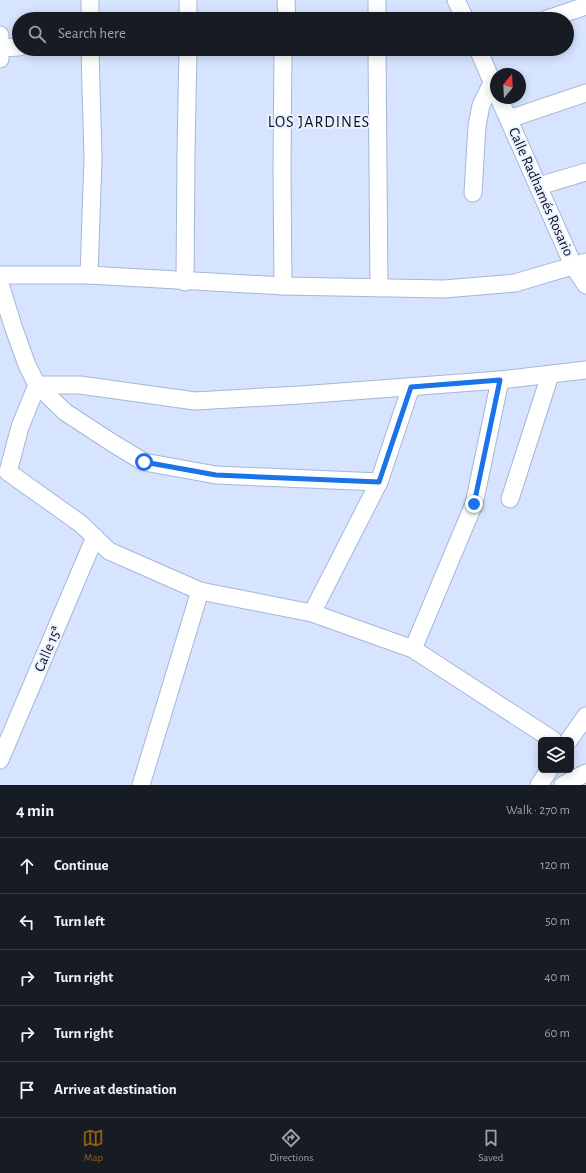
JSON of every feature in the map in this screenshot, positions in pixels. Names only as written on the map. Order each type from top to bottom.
[{"type":"street","points":[[90,0],[90,12]]},
{"type":"street","points":[[188,0],[188,12]]},
{"type":"street","points":[[286,0],[287,12]]},
{"type":"street","points":[[377,0],[377,12]]},
{"type":"street","points":[[456,0],[461,12]]},
{"type":"street","points":[[568,12],[586,6]]},
{"type":"street","points":[[0,47],[12,47]]},
{"type":"street","points":[[89,275],[93,160],[90,56]]},
{"type":"street","points":[[185,282],[188,56]]},
{"type":"street","points":[[283,56],[283,286]]},
{"type":"street","points":[[377,56],[379,288]]},
{"type":"street","points":[[481,56],[490,77]]},
{"type":"street","points":[[472,193],[477,126],[481,105],[490,93]]},
{"type":"street","points":[[509,119],[586,93]]},
{"type":"street","name":"Calle Radhamés Rosario","points":[[502,104],[539,186],[580,265],[586,285]]},
{"type":"street","points":[[539,186],[586,172]]},
{"type":"street","points":[[0,275],[89,275],[185,282],[283,286],[444,289],[515,283],[580,265]]},
{"type":"street","points":[[0,284],[12,326],[27,365],[37,385],[65,412],[144,462],[216,475],[379,482]]},
{"type":"street","points":[[37,385],[80,385],[195,401],[300,395],[500,380],[586,370]]},
{"type":"street","points":[[510,499],[550,375]]},
{"type":"street","points":[[413,649],[474,504],[500,380]]},
{"type":"street","points":[[37,385],[20,427],[8,472],[81,524],[109,551],[200,591],[312,613],[413,649],[548,737]]},
{"type":"street","points":[[312,613],[379,482],[411,387]]},
{"type":"street","name":"Calle 15ª","points":[[0,760],[95,537]]},
{"type":"street","points":[[141,785],[200,591]]},
{"type":"street","points":[[572,737],[586,716]]},
{"type":"street","points":[[539,785],[547,773]]},
{"type":"street","points":[[563,785],[586,774]]},
{"type":"district","name":"LOS JARDINES","points":[[319,122]]},
{"type":"route","points":[[144,462],[216,475],[379,482],[411,387],[500,380],[474,504]]}]
